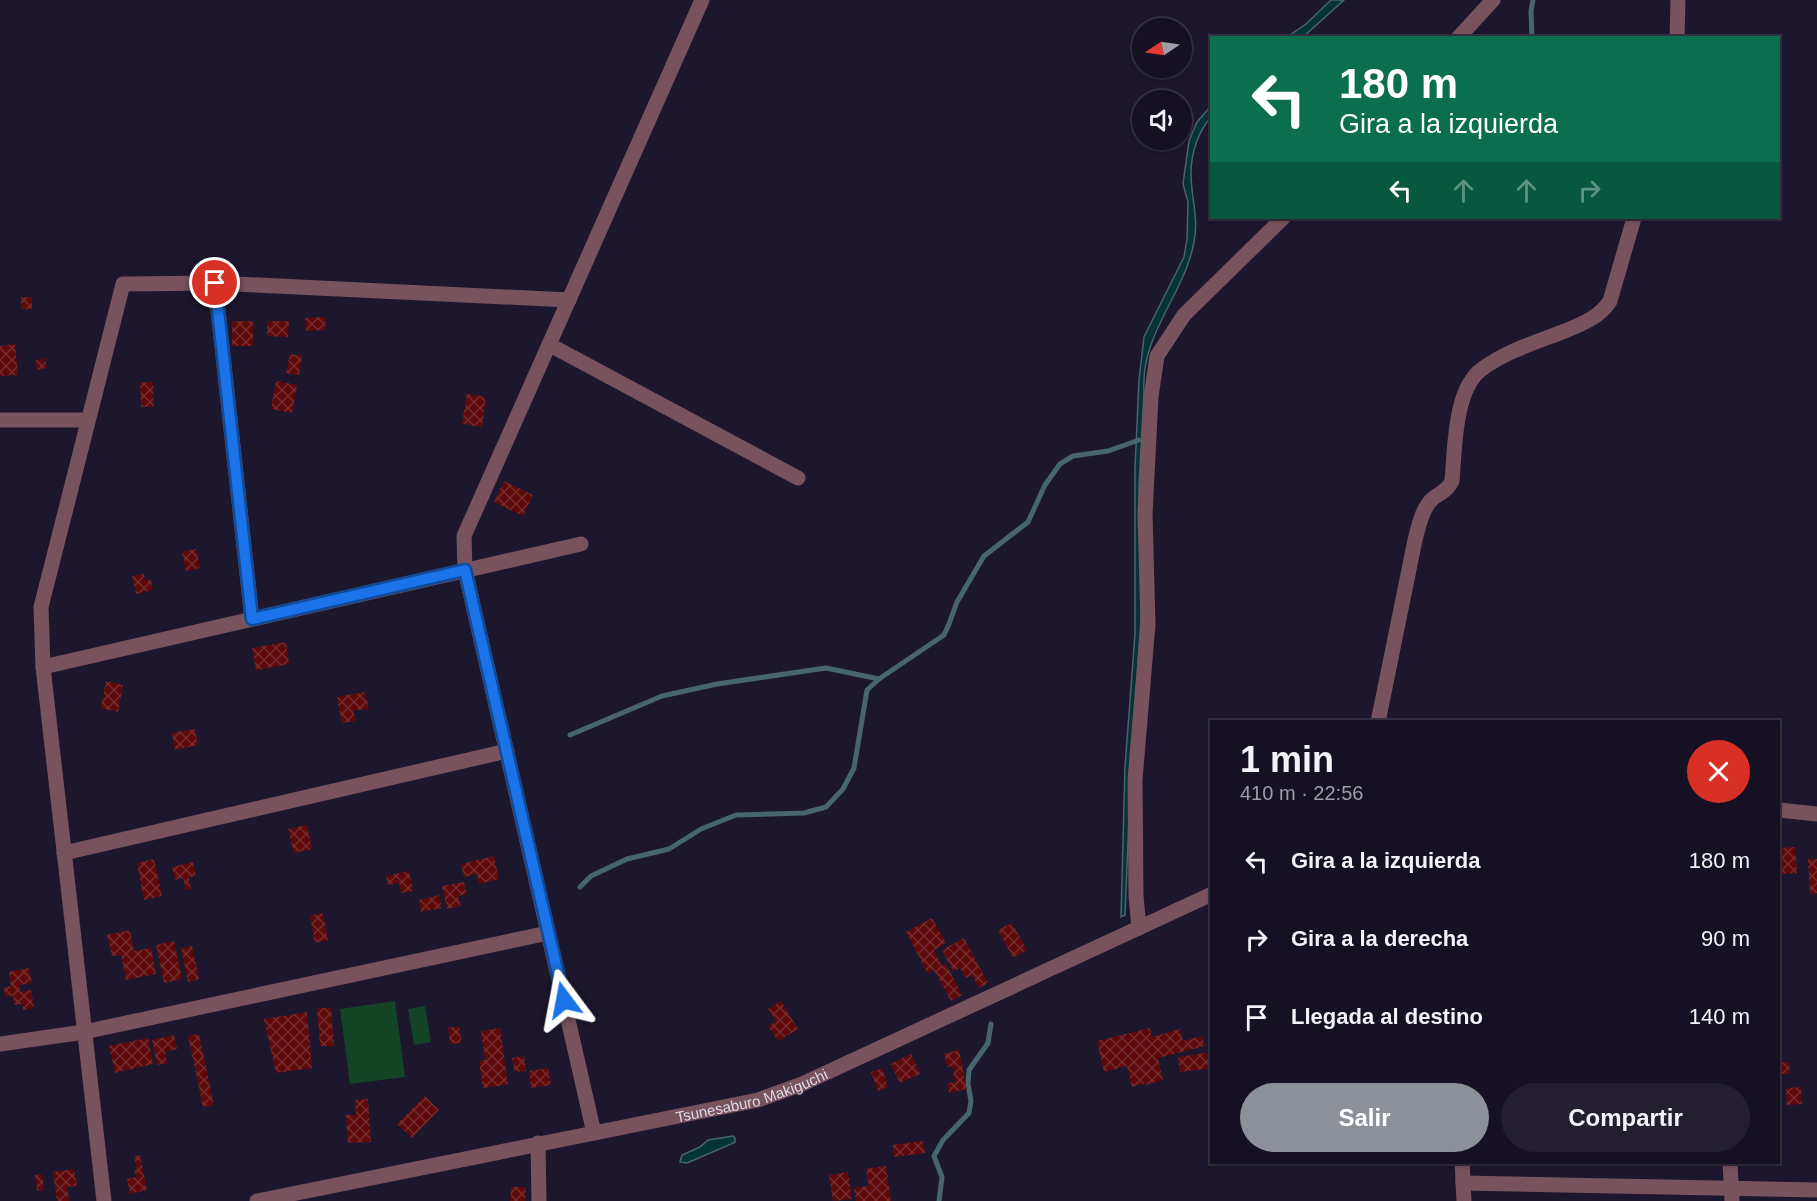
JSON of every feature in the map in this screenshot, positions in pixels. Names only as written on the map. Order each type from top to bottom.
[{"type":"street","points":[[594,1133],[465,570],[464,536],[702,0]]},
{"type":"street","points":[[1460,36],[1493,0]]},
{"type":"street","points":[[1677,36],[1678,0]]},
{"type":"street","points":[[1139,928],[1136,896],[1135,780],[1148,624],[1145,514],[1151,397],[1157,356],[1184,315],[1282,219]]},
{"type":"street","points":[[1378,720],[1420,520],[1429,503],[1447,490],[1452,481],[1459,413],[1469,384],[1480,370],[1509,353],[1576,326],[1606,308],[1634,219]]},
{"type":"street","points":[[104,1201],[63,853],[43,667],[40,607],[123,284],[215,283],[569,300]]},
{"type":"street","points":[[215,283],[252,619]]},
{"type":"street","points":[[550,345],[798,478]]},
{"type":"street","points":[[0,420],[87,420]]},
{"type":"street","points":[[43,667],[581,544]]},
{"type":"street","points":[[63,853],[507,751]]},
{"type":"street","points":[[1780,810],[1817,814]]},
{"type":"street","name":"Tsunesaburo Makiguchi","points":[[257,1201],[306,1196],[538,1143],[731,1107],[780,1093],[1210,895]]},
{"type":"street","points":[[0,1044],[84,1032],[548,933]]},
{"type":"street","points":[[538,1143],[539,1201]]},
{"type":"street","points":[[1462,1164],[1464,1201]]},
{"type":"street","points":[[1730,1164],[1731,1195]]},
{"type":"street","points":[[1463,1183],[1731,1195],[1817,1190]]},
{"type":"green space","points":[[395,1001],[405,1077],[350,1084],[340,1009]]},
{"type":"green space","points":[[425,1006],[431,1042],[414,1045],[408,1009]]},
{"type":"shaded area","points":[[1331,0],[1344,0],[1304,36],[1288,36],[1306,24]]},
{"type":"shaded area","points":[[1210,107],[1210,118],[1199,135],[1192,158],[1191,183],[1196,225],[1194,242],[1189,262],[1155,333],[1145,371],[1139,486],[1142,604],[1131,768],[1125,915],[1121,917],[1125,767],[1135,634],[1135,468],[1139,380],[1144,337],[1184,257],[1188,202],[1183,184],[1188,150],[1192,150],[1192,134],[1197,122]]},
{"type":"shaded area","points":[[733,1136],[735,1142],[731,1144],[687,1163],[680,1162],[682,1155],[700,1147],[708,1140]]},
{"type":"building","points":[[21,297],[32,297],[32,309],[21,309]]},
{"type":"building","points":[[325,317],[326,330],[306,331],[305,318]]},
{"type":"building","points":[[232,321],[253,321],[253,346],[232,346]]},
{"type":"building","points":[[267,321],[289,321],[288,337],[267,336]]},
{"type":"building","points":[[15,344],[18,375],[0,376],[0,346]]},
{"type":"building","points":[[290,354],[302,356],[299,375],[286,373]]},
{"type":"building","points":[[45,358],[47,368],[37,370],[35,361]]},
{"type":"building","points":[[276,381],[297,385],[292,413],[271,409]]},
{"type":"building","points":[[153,382],[154,407],[141,407],[140,383]]},
{"type":"building","points":[[467,394],[486,397],[482,427],[462,424]]},
{"type":"building","points":[[504,481],[533,495],[523,516],[494,502]]},
{"type":"building","points":[[196,549],[200,568],[186,571],[182,552]]},
{"type":"building","points":[[144,574],[145,581],[151,580],[153,590],[136,594],[132,576]]},
{"type":"building","points":[[286,642],[289,664],[256,670],[252,648]]},
{"type":"building","points":[[106,681],[123,685],[118,712],[101,708]]},
{"type":"building","points":[[365,692],[369,709],[353,710],[356,721],[342,723],[337,697]]},
{"type":"building","points":[[195,729],[198,745],[175,750],[172,733]]},
{"type":"building","points":[[307,825],[312,849],[294,853],[288,829]]},
{"type":"building","points":[[1795,847],[1797,873],[1780,874],[1780,848]]},
{"type":"building","points":[[494,856],[499,879],[479,884],[477,874],[464,877],[461,864]]},
{"type":"building","points":[[154,859],[162,896],[144,900],[137,863]]},
{"type":"building","points":[[1808,859],[1817,859],[1817,893],[1810,894]]},
{"type":"building","points":[[193,862],[196,876],[189,877],[191,889],[186,890],[183,878],[175,880],[172,867]]},
{"type":"building","points":[[409,871],[413,891],[401,893],[399,883],[388,885],[386,876]]},
{"type":"building","points":[[464,882],[467,894],[458,896],[461,906],[447,909],[442,886]]},
{"type":"building","points":[[439,895],[442,908],[421,912],[419,900]]},
{"type":"building","points":[[323,913],[328,940],[315,943],[310,916]]},
{"type":"building","points":[[932,918],[946,943],[934,950],[942,966],[946,964],[962,995],[951,1001],[934,970],[928,974],[906,932]]},
{"type":"building","points":[[1012,923],[1027,950],[1013,958],[998,930]]},
{"type":"building","points":[[130,930],[134,951],[151,948],[156,974],[126,980],[121,955],[112,956],[107,935]]},
{"type":"building","points":[[964,938],[988,983],[979,988],[972,975],[966,978],[960,968],[953,971],[942,950]]},
{"type":"building","points":[[174,941],[182,979],[164,983],[156,945]]},
{"type":"building","points":[[192,946],[199,979],[188,982],[181,948]]},
{"type":"building","points":[[29,968],[32,983],[19,985],[20,992],[31,990],[34,1008],[23,1010],[23,1004],[15,1005],[13,996],[5,997],[4,988],[11,986],[9,972]]},
{"type":"building","points":[[781,1001],[798,1029],[778,1041],[768,1026],[776,1021],[768,1009]]},
{"type":"building","points":[[317,1008],[331,1008],[334,1046],[320,1046]]},
{"type":"building","points":[[307,1012],[312,1068],[276,1073],[264,1019]]},
{"type":"building","points":[[459,1026],[462,1043],[450,1044],[448,1028]]},
{"type":"building","points":[[500,1028],[508,1085],[483,1088],[479,1061],[485,1060],[481,1031]]},
{"type":"building","points":[[1150,1028],[1152,1037],[1180,1029],[1183,1041],[1202,1036],[1205,1046],[1158,1058],[1163,1080],[1146,1085],[1146,1083],[1132,1087],[1127,1066],[1104,1072],[1097,1041]]},
{"type":"building","points":[[199,1034],[214,1105],[203,1107],[188,1036]]},
{"type":"building","points":[[174,1035],[177,1049],[165,1052],[167,1063],[157,1065],[152,1040]]},
{"type":"building","points":[[148,1038],[153,1064],[115,1073],[109,1046]]},
{"type":"building","points":[[959,1050],[967,1089],[949,1093],[947,1083],[955,1082],[952,1066],[947,1067],[944,1054]]},
{"type":"building","points":[[1210,1052],[1210,1068],[1180,1072],[1178,1057]]},
{"type":"building","points":[[911,1054],[920,1074],[900,1083],[891,1064]]},
{"type":"building","points":[[524,1056],[526,1071],[515,1072],[512,1058]]},
{"type":"building","points":[[1789,1062],[1790,1074],[1780,1074],[1780,1063]]},
{"type":"building","points":[[548,1068],[551,1085],[531,1088],[529,1071]]},
{"type":"building","points":[[882,1068],[888,1087],[878,1091],[871,1072]]},
{"type":"building","points":[[1801,1087],[1802,1104],[1787,1105],[1786,1088]]},
{"type":"building","points":[[425,1096],[439,1110],[412,1138],[397,1124]]},
{"type":"building","points":[[368,1099],[371,1142],[348,1143],[346,1115],[356,1115],[355,1100]]},
{"type":"building","points":[[923,1141],[925,1153],[894,1157],[893,1145]]},
{"type":"building","points":[[140,1155],[147,1190],[130,1194],[127,1179],[136,1177],[134,1156]]},
{"type":"building","points":[[886,1166],[891,1201],[856,1201],[854,1188],[869,1186],[866,1169]]},
{"type":"building","points":[[74,1169],[77,1186],[67,1187],[69,1201],[57,1201],[53,1172]]},
{"type":"building","points":[[848,1172],[852,1199],[833,1201],[829,1175]]},
{"type":"building","points":[[42,1174],[44,1190],[37,1191],[35,1175]]},
{"type":"building","points":[[511,1187],[526,1187],[525,1201],[510,1201]]},
{"type":"waterway","points":[[1532,36],[1533,0]]},
{"type":"waterway","points":[[580,887],[591,876],[627,859],[669,849],[701,829],[736,815],[804,813],[826,807],[843,789],[854,768],[867,690],[879,679],[944,635],[957,602],[984,556],[1028,522],[1045,485],[1060,464],[1073,456],[1108,451],[1139,440]]},
{"type":"waterway","points":[[570,735],[662,696],[717,684],[826,668],[879,679]]},
{"type":"waterway","points":[[939,1201],[942,1177],[934,1156],[943,1140],[969,1113],[971,1101],[968,1084],[969,1070],[988,1043],[991,1024]]},
{"type":"route","points":[[215,283],[252,619],[465,570],[564,1000]]}]
